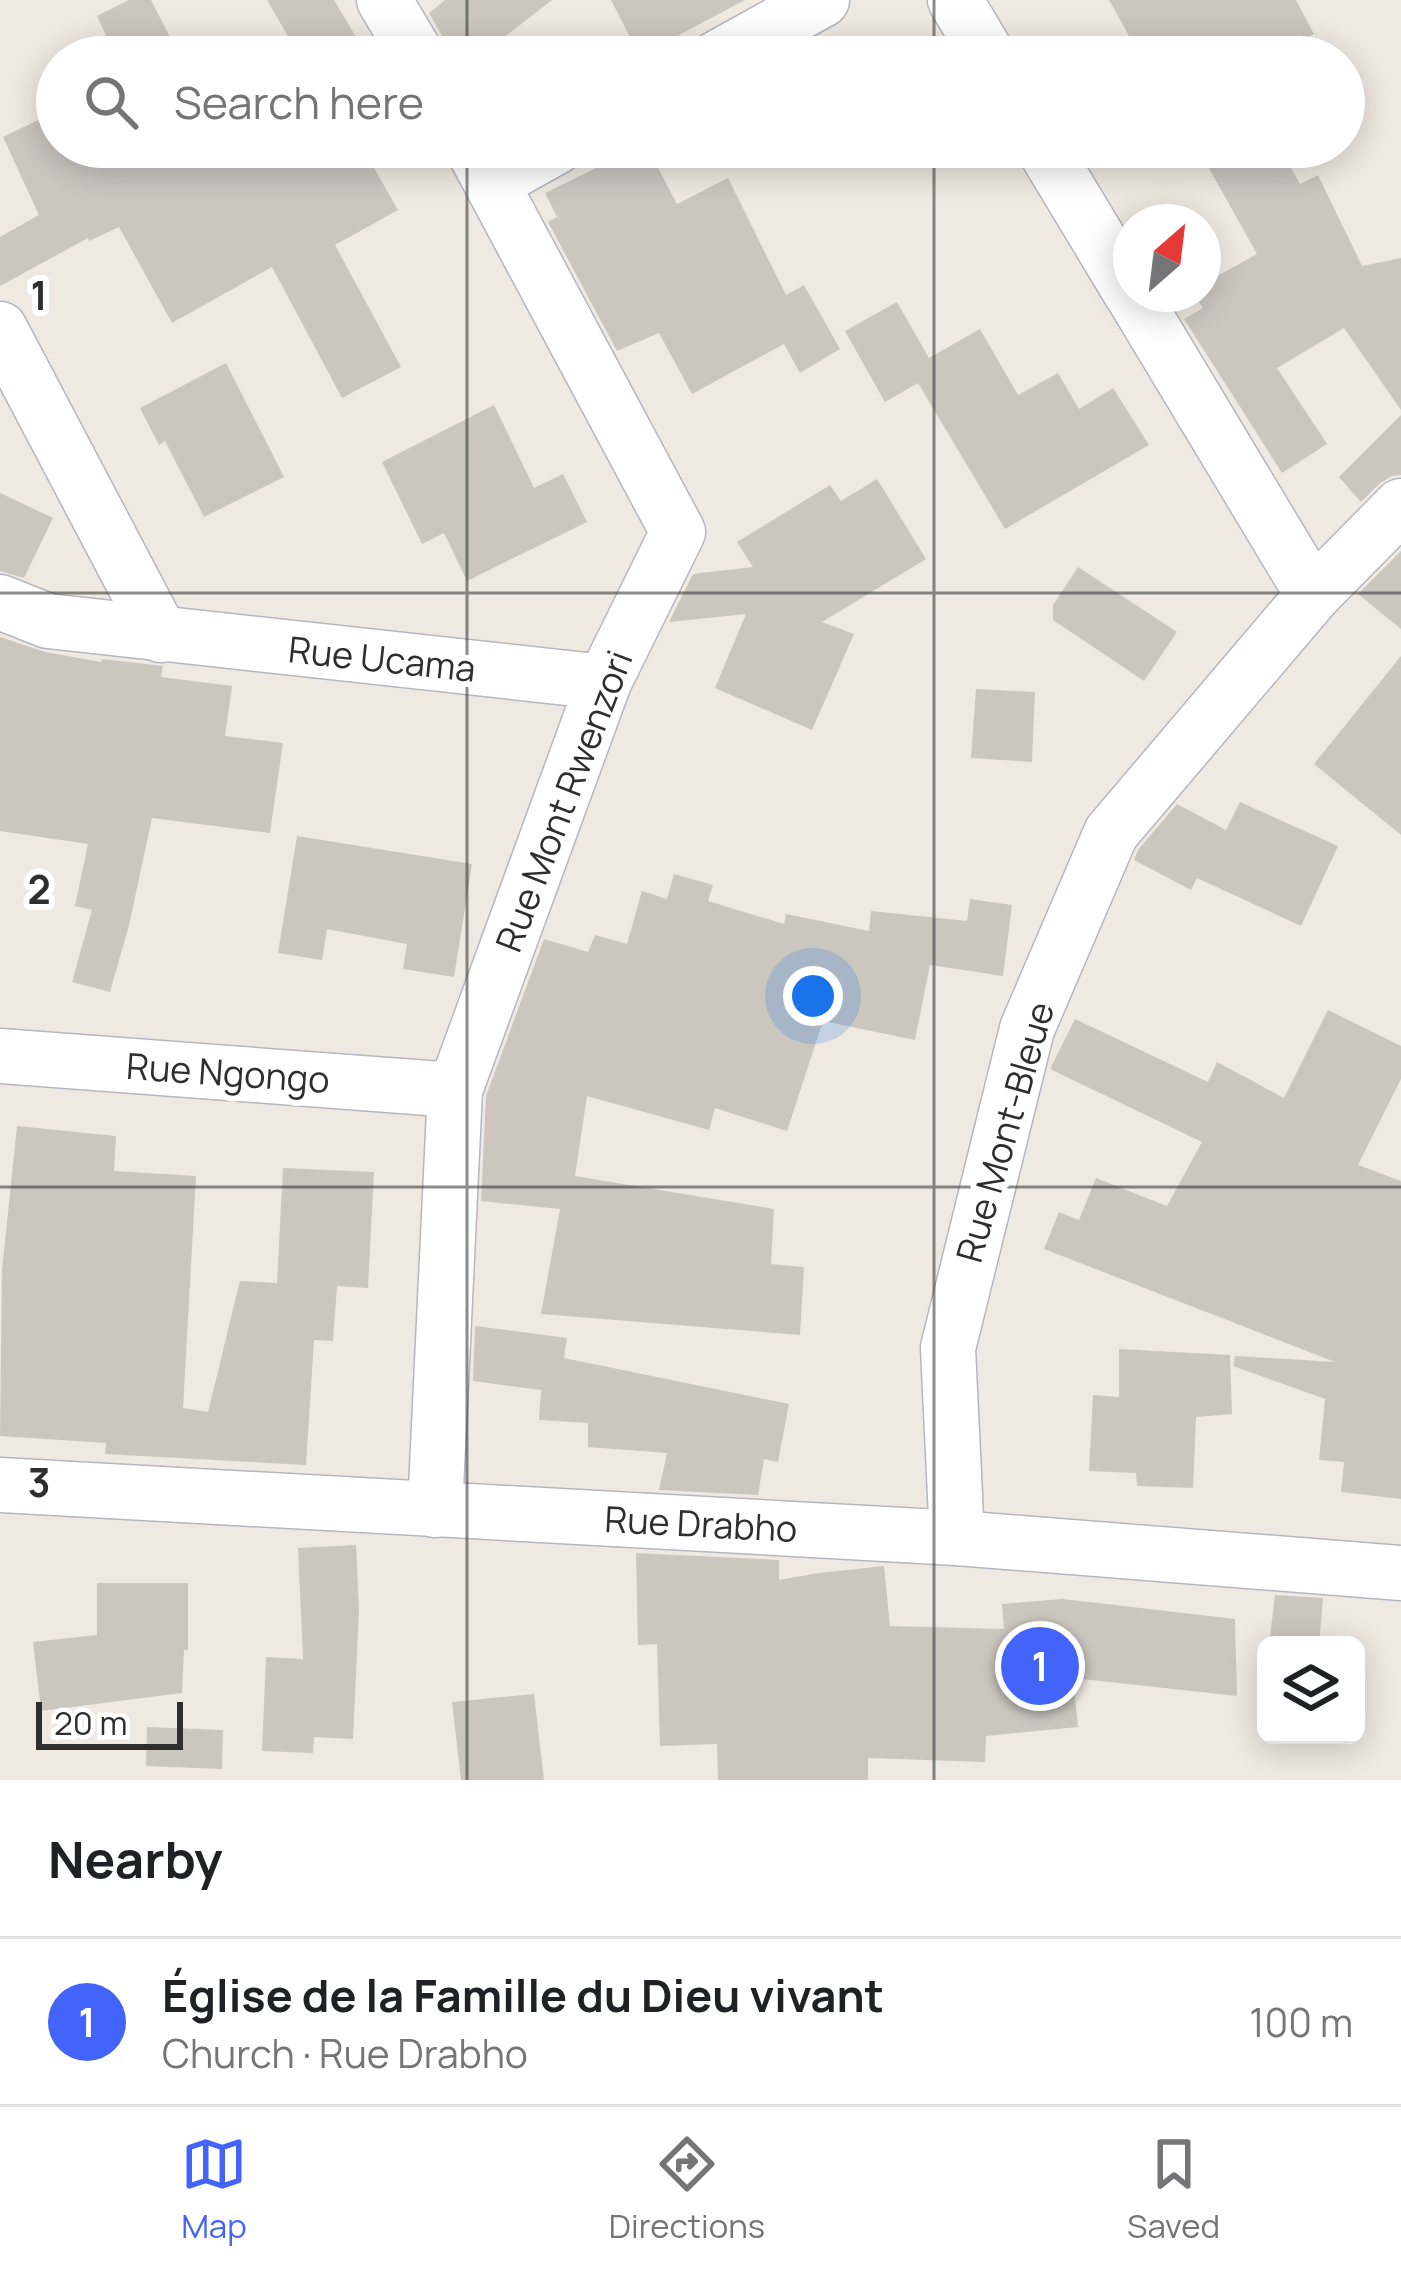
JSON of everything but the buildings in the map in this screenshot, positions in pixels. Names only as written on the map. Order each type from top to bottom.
[{"type":"street","points":[[384,0],[405,36]]},
{"type":"street","points":[[757,36],[822,0]]},
{"type":"street","points":[[955,0],[976,36]]},
{"type":"street","name":"Rue Mont Rwenzori","points":[[435,1510],[455,1090],[604,682],[678,532],[484,168]]},
{"type":"street","points":[[1056,168],[1113,263]]},
{"type":"street","points":[[1142,312],[1313,596]]},
{"type":"street","points":[[0,329],[161,635]]},
{"type":"street","name":"Rue Mont-Bleue","points":[[957,1538],[947,1348],[1028,1029],[1112,833],[1313,596],[1401,506]]},
{"type":"street","name":"Rue Ucama","points":[[0,602],[48,621],[604,682]]},
{"type":"street","name":"Rue Ngongo","points":[[0,1056],[455,1090]]},
{"type":"street","name":"Rue Drabho","points":[[0,1485],[957,1538],[1401,1573]]},
{"type":"place","name":"Église de la Famille du Dieu vivant","points":[[1040,1666]]}]
